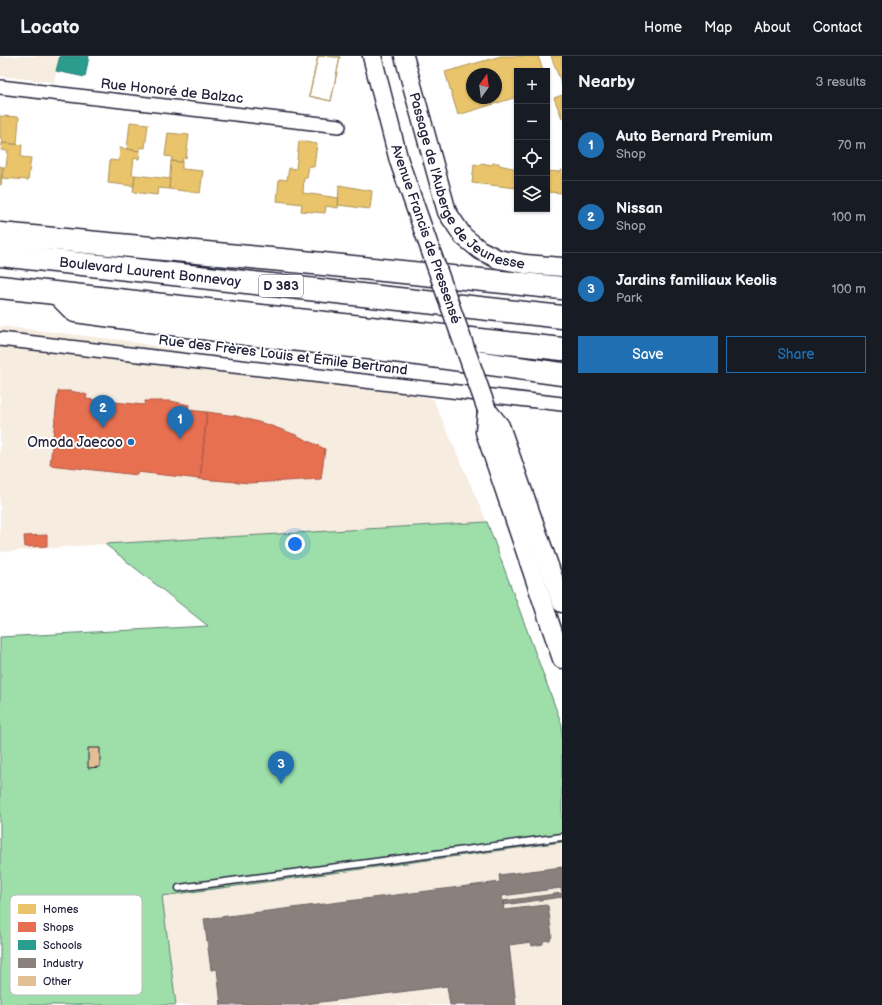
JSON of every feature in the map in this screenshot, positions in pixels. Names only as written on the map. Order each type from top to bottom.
[{"type":"highway","points":[[0,234],[562,288]]},
{"type":"highway","name":"Boulevard Laurent Bonnevay","points":[[0,255],[562,318]]},
{"type":"highway","name":"D 383","points":[[0,287],[562,348]]},
{"type":"highway","points":[[58,294],[75,311],[247,334],[403,352],[562,374]]},
{"type":"street","name":"Avenue Francis de Pressensé","points":[[372,56],[399,161],[487,410],[500,426],[562,603]]},
{"type":"street","name":"Passage de l'Auberge de Jeunesse","points":[[404,56],[447,212],[463,236],[480,250],[498,259],[562,267]]},
{"type":"street","name":"Rue Honoré de Balzac","points":[[0,87],[340,126]]},
{"type":"street","name":"Rue des Frères Louis et Émile Bertrand","points":[[0,339],[562,404]]},
{"type":"street","name":"Avenue Francis de Pressensé","points":[[487,410],[485,432],[559,637],[562,660]]},
{"type":"lane","points":[[179,888],[562,837]]},
{"type":"shaded area","points":[[0,56],[60,56],[54,82],[0,76]]},
{"type":"shaded area","points":[[0,326],[122,340],[433,399],[487,522],[105,544],[0,552]]},
{"type":"shaded area","points":[[562,842],[562,1005],[176,1005],[161,896]]},
{"type":"green space","points":[[487,522],[562,725],[562,842],[162,896],[176,1005],[0,1005],[0,637],[208,626],[105,544]]},
{"type":"building: Homes","points":[[318,56],[340,57],[331,101],[309,96]]},
{"type":"building: Homes","points":[[318,56],[340,57],[331,101],[309,96]]},
{"type":"building: Homes","points":[[501,56],[538,56],[542,68],[514,68],[514,98],[502,102],[502,68],[466,68],[466,104],[494,104],[458,115],[445,72]]},
{"type":"building: Homes","points":[[551,56],[562,56],[562,85]]},
{"type":"building: Homes","points":[[562,95],[562,118],[554,98]]},
{"type":"building: Homes","points":[[0,116],[19,117],[17,144],[2,143],[2,138],[0,138]]},
{"type":"building: Homes","points":[[130,122],[148,124],[145,148],[140,147],[140,151],[127,149]]},
{"type":"building: Homes","points":[[168,133],[189,135],[186,158],[183,158],[182,162],[171,161],[172,157],[165,156]]},
{"type":"building: Homes","points":[[299,141],[317,144],[314,167],[309,166],[307,178],[304,178],[303,193],[339,198],[338,208],[326,206],[325,213],[301,211],[302,204],[277,201],[279,179],[287,180],[289,168],[296,169]]},
{"type":"building: Homes","points":[[2,143],[22,145],[21,157],[31,158],[28,180],[2,178],[3,167],[6,167],[8,151],[1,150]]},
{"type":"building: Homes","points":[[120,148],[140,151],[139,159],[134,158],[132,175],[135,175],[134,186],[108,183],[110,160],[119,161]]},
{"type":"building: Homes","points":[[171,161],[182,162],[182,169],[203,171],[200,193],[169,189]]},
{"type":"building: Homes","points":[[481,163],[492,165],[493,163],[499,163],[499,165],[514,168],[514,188],[472,183],[474,164],[481,165]]},
{"type":"building: Homes","points":[[0,166],[3,167],[1,185],[0,185]]},
{"type":"building: Homes","points":[[562,170],[562,193],[550,192],[550,171],[560,172]]},
{"type":"building: Homes","points":[[135,175],[170,179],[169,189],[158,188],[157,195],[133,192]]},
{"type":"building: Homes","points":[[339,185],[372,191],[370,209],[338,205]]},
{"type":"building: Shops","points":[[58,391],[81,393],[87,395],[86,399],[144,405],[145,401],[171,401],[189,405],[188,410],[207,412],[200,479],[137,472],[137,475],[50,465]]},
{"type":"building: Shops","points":[[207,412],[236,416],[269,425],[296,435],[325,449],[321,479],[250,483],[200,479]]},
{"type":"building: Shops","points":[[47,535],[47,546],[25,547],[24,536]]},
{"type":"building: Schools","points":[[60,56],[89,56],[85,77],[56,71]]},
{"type":"building: Industry","points":[[562,867],[562,892],[561,888],[502,896],[504,910],[548,906],[552,936],[550,940],[543,941],[543,944],[532,946],[531,942],[509,945],[516,1005],[450,1005],[447,986],[298,1005],[221,1005],[217,969],[211,970],[204,919],[500,882],[499,875]]},
{"type":"building: Industry","points":[[562,893],[562,897],[503,905],[503,901]]},
{"type":"building: Other","points":[[88,748],[100,748],[100,767],[88,768]]},
{"type":"place","name":"Nissan","points":[[103,428]]},
{"type":"place","name":"Auto Bernard Premium","points":[[180,439]]},
{"type":"place","name":"Omoda Jaecoo","points":[[131,442]]},
{"type":"place","name":"Jardins familiaux Keolis","points":[[281,784]]}]
